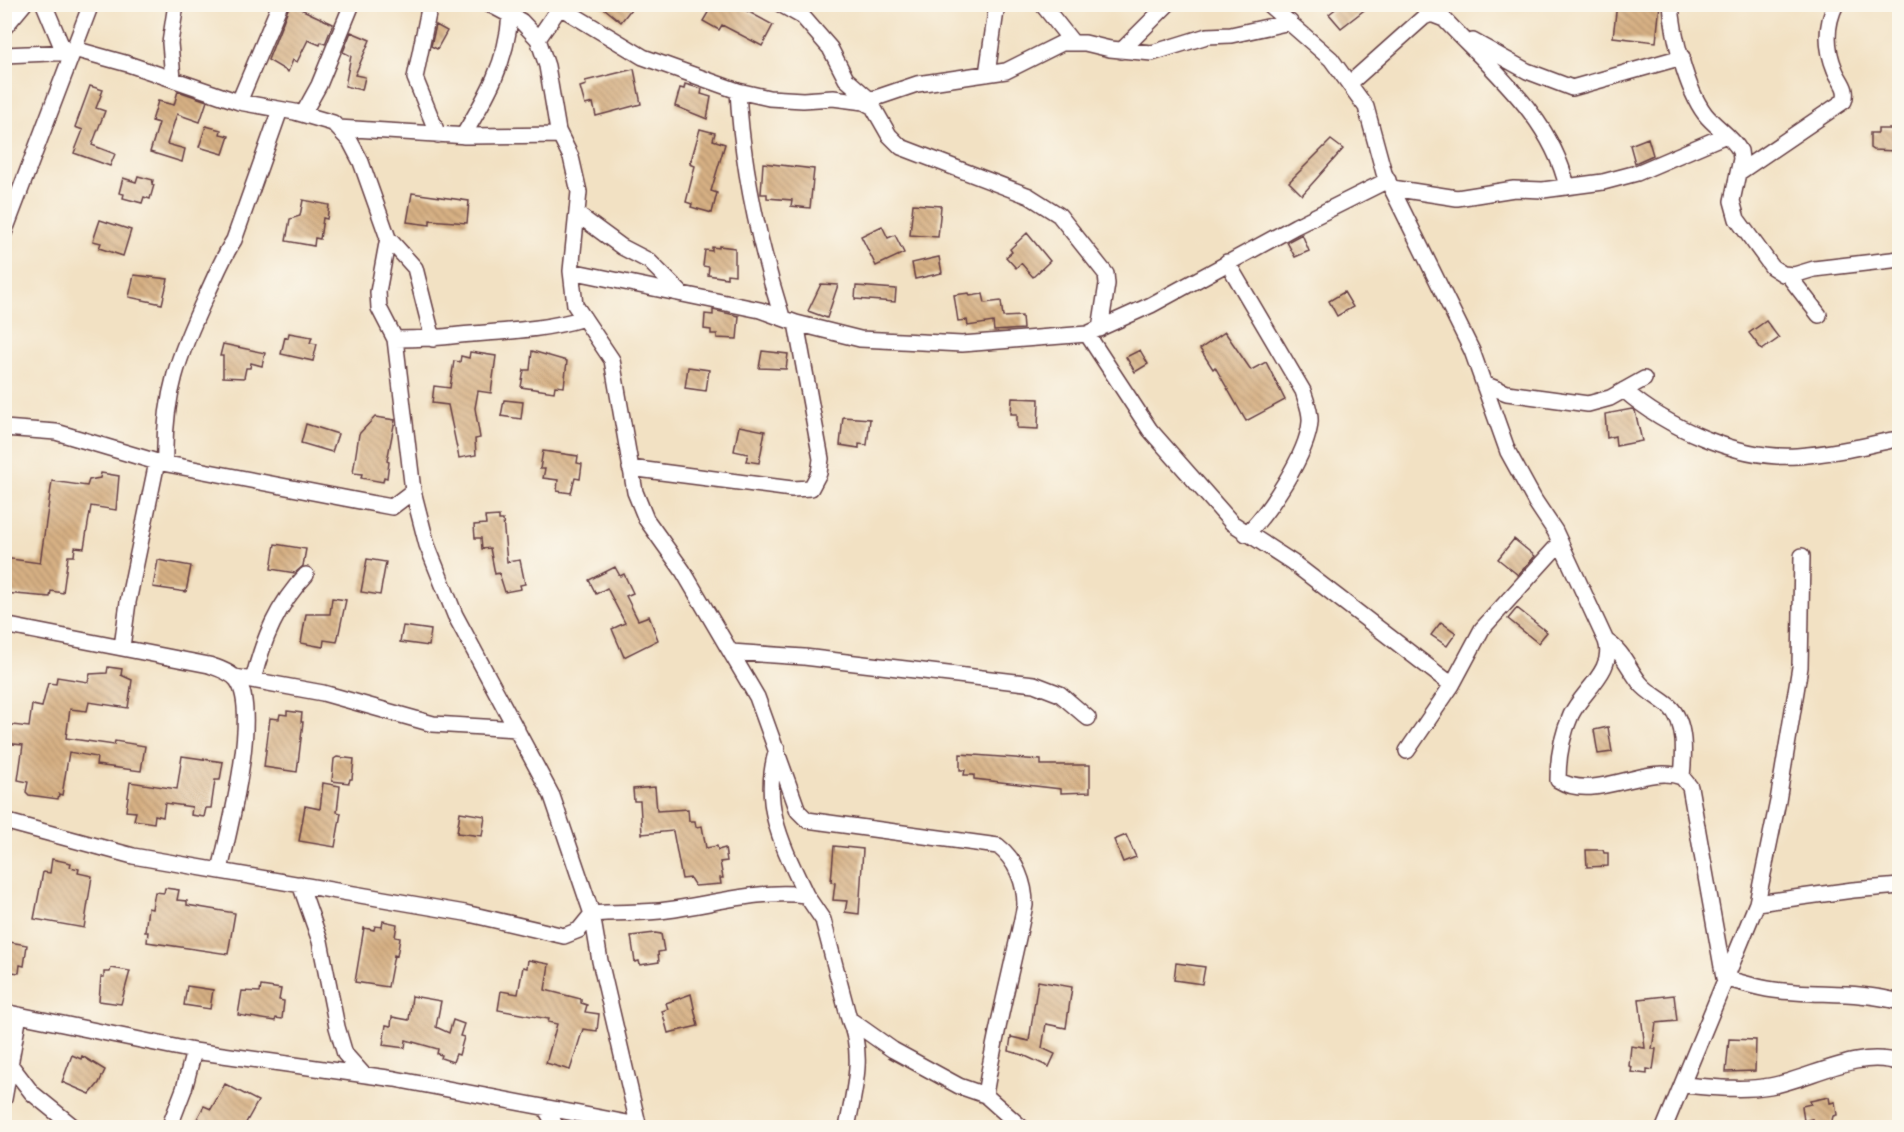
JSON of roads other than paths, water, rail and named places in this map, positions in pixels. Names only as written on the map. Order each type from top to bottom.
[{"type":"street","points":[[4,28],[24,4]]},
{"type":"street","points":[[44,4],[71,51]]},
{"type":"street","points":[[4,233],[71,51],[91,4]]},
{"type":"street","points":[[173,79],[170,43],[176,4]]},
{"type":"street","points":[[239,102],[280,4]]},
{"type":"street","points":[[303,114],[319,85],[352,4]]},
{"type":"street","points":[[430,4],[415,78],[438,135]]},
{"type":"street","points":[[489,4],[521,21],[538,39],[547,66],[560,135],[571,157],[579,192],[571,271],[575,305],[612,360],[635,492],[646,519],[683,571],[757,697],[798,811],[807,820],[998,846],[1009,855],[1025,890],[1005,1005],[988,1065],[985,1095]]},
{"type":"street","points":[[780,4],[803,17],[830,48],[846,79],[873,107],[889,135],[901,147],[1029,196],[1059,214],[1106,274],[1107,284],[1094,331],[1150,430],[1232,523],[1292,562],[1452,684]]},
{"type":"street","points":[[987,74],[997,4]]},
{"type":"street","points":[[1042,4],[1073,43]]},
{"type":"street","points":[[1121,51],[1168,4]]},
{"type":"street","points":[[1268,4],[1331,58],[1366,107],[1390,184],[1432,275],[1456,316],[1484,384],[1508,452],[1560,543],[1606,641],[1608,648],[1602,672],[1572,712],[1565,730],[1558,780],[1573,786],[1602,786],[1664,774],[1682,777],[1690,787],[1724,978]]},
{"type":"street","points":[[1671,4],[1672,28],[1696,100],[1705,114],[1740,151],[1732,201],[1737,219],[1772,267],[1788,275],[1819,315]]},
{"type":"street","points":[[1738,173],[1844,101],[1845,86],[1835,71],[1828,44],[1830,16],[1836,4]]},
{"type":"street","points":[[538,39],[561,6],[643,57],[738,91],[769,98],[803,100],[833,98],[867,101],[917,84],[1006,71],[1062,43],[1085,43],[1121,51],[1152,53],[1207,36],[1231,35],[1290,22]]},
{"type":"street","points":[[1349,84],[1424,17],[1431,14],[1444,19],[1544,128],[1562,162],[1567,187]]},
{"type":"street","points":[[463,136],[492,87],[502,62],[509,39],[510,15]]},
{"type":"street","points":[[1458,34],[1527,71],[1563,87],[1572,88],[1682,57]]},
{"type":"street","points":[[4,55],[71,51],[173,79],[239,102],[303,114],[333,123],[350,141],[361,162],[388,238],[416,268],[433,339]]},
{"type":"street","points":[[630,468],[792,489],[811,488],[816,482],[821,459],[789,320],[754,213],[740,134],[738,91]]},
{"type":"street","points":[[122,647],[128,602],[161,462],[170,387],[186,338],[222,258],[234,240],[280,110]]},
{"type":"street","points":[[338,128],[463,136],[560,135]]},
{"type":"street","points":[[571,271],[680,292],[860,339],[962,344],[1094,331],[1151,305],[1227,262],[1390,184],[1457,198],[1514,189],[1567,187],[1603,182],[1637,173],[1726,135]]},
{"type":"street","points":[[577,214],[622,247],[649,261],[680,292]]},
{"type":"street","points":[[4,1099],[12,1067],[12,1013],[194,1052],[363,1074],[638,1126],[600,961],[592,914],[552,796],[455,615],[427,545],[413,491],[395,339],[380,308],[378,292],[388,238]]},
{"type":"street","points":[[1788,275],[1899,259]]},
{"type":"street","points":[[1227,262],[1303,391],[1310,413],[1308,437],[1267,513],[1246,534]]},
{"type":"street","points":[[395,339],[433,339],[522,332],[555,327],[584,318]]},
{"type":"street","points":[[1484,384],[1507,393],[1588,404],[1598,403],[1644,379]]},
{"type":"street","points":[[1624,390],[1642,406],[1676,428],[1755,452],[1794,457],[1845,450],[1892,440]]},
{"type":"street","points":[[4,428],[56,432],[161,462],[392,507],[413,491]]},
{"type":"street","points":[[1407,751],[1452,684],[1482,629],[1560,543]]},
{"type":"street","points":[[1664,1128],[1724,978],[1757,903],[1778,801],[1800,667],[1802,556]]},
{"type":"street","points":[[253,681],[275,615],[288,594],[306,575]]},
{"type":"street","points":[[4,626],[209,664],[235,677],[323,693],[432,724],[517,729]]},
{"type":"street","points":[[1606,641],[1614,646],[1640,683],[1676,714],[1684,756],[1682,777]]},
{"type":"street","points":[[731,652],[804,657],[1034,684],[1060,694],[1088,718]]},
{"type":"street","points":[[220,870],[233,813],[246,716],[242,688],[235,677]]},
{"type":"street","points":[[777,749],[770,772],[771,806],[784,848],[806,896],[823,920],[849,1019],[858,1038],[858,1071],[847,1128]]},
{"type":"street","points":[[4,821],[133,856],[465,913],[564,936],[579,930],[592,914],[621,910],[666,911],[702,903],[787,893],[806,896]]},
{"type":"street","points":[[300,884],[320,941],[337,1027],[345,1054],[363,1074]]},
{"type":"street","points":[[1757,903],[1899,886]]},
{"type":"street","points":[[1724,978],[1774,990],[1846,992],[1874,995],[1899,1002]]},
{"type":"street","points":[[849,1019],[893,1050],[959,1086],[985,1095],[1022,1128]]},
{"type":"street","points":[[169,1128],[184,1089],[194,1052]]},
{"type":"street","points":[[1682,1085],[1725,1089],[1769,1086],[1850,1063],[1884,1057],[1899,1063]]},
{"type":"street","points":[[12,1067],[32,1093],[75,1128]]},
{"type":"street","points":[[545,1108],[557,1128]]}]
